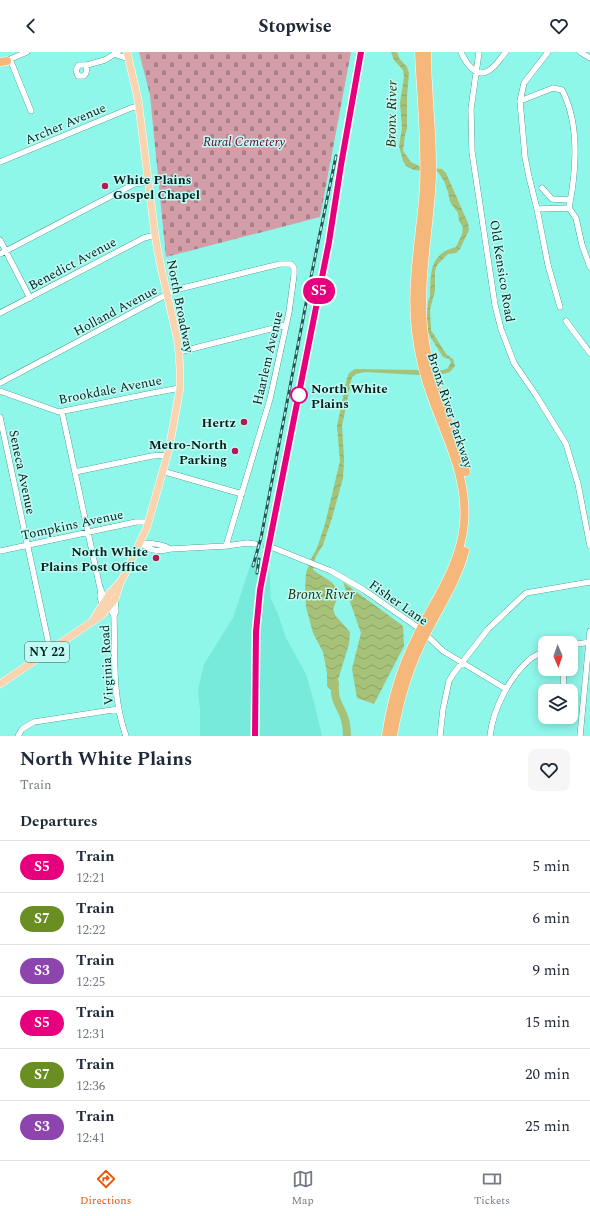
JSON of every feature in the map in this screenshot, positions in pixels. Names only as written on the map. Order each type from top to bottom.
[{"type":"highway","name":"Bronx River Parkway","points":[[386,736],[392,703],[411,648],[447,597],[457,575],[466,547],[470,518],[469,493],[465,468],[430,380],[426,366],[422,301],[430,210],[419,52]]},
{"type":"highway","name":"Bronx River Parkway","points":[[427,52],[432,136],[428,164]]},
{"type":"highway","name":"Bronx River Parkway","points":[[393,736],[406,681],[423,632]]},
{"type":"main road","name":"North Broadway","points":[[0,684],[102,615],[107,601],[121,581],[141,542],[149,522],[174,425],[180,388],[178,342],[155,235],[139,106],[128,55]]},
{"type":"main road","name":"North Broadway","points":[[107,601],[115,599],[121,581]]},
{"type":"street","points":[[27,52],[4,61],[31,111]]},
{"type":"street","points":[[461,52],[470,68],[477,72],[484,73],[490,70],[506,52]]},
{"type":"street","name":"Old Kensico Road","points":[[479,52],[471,109],[472,152],[495,305],[501,329],[514,363],[536,395],[566,444],[578,484],[590,546]]},
{"type":"street","points":[[548,52],[524,83],[520,101],[525,157],[548,264],[560,307]]},
{"type":"street","points":[[87,65],[105,60],[116,53],[128,55]]},
{"type":"street","points":[[582,53],[590,58]]},
{"type":"street","points":[[520,101],[553,88],[562,90],[567,100],[574,141],[573,185],[569,208],[576,218],[582,245],[590,267]]},
{"type":"street","name":"Archer Avenue","points":[[0,162],[139,106]]},
{"type":"street","points":[[3,253],[134,184],[149,182]]},
{"type":"street","points":[[542,188],[552,199],[554,209]]},
{"type":"street","points":[[552,199],[570,200]]},
{"type":"street","points":[[537,209],[569,208]]},
{"type":"street","name":"Benedict Avenue","points":[[0,313],[144,238],[155,235]]},
{"type":"street","points":[[0,240],[3,253],[30,298]]},
{"type":"street","name":"Holland Avenue","points":[[0,383],[175,290],[280,264],[286,263],[293,266]]},
{"type":"street","name":"Haarlem Avenue","points":[[226,546],[270,399],[286,325],[294,276],[293,266]]},
{"type":"street","points":[[566,322],[590,353]]},
{"type":"street","points":[[179,352],[286,325]]},
{"type":"street","name":"Brookdale Avenue","points":[[0,391],[62,412],[180,388]]},
{"type":"street","name":"Virginia Road","points":[[62,412],[100,588],[100,596],[107,601],[114,616]]},
{"type":"street","name":"Seneca Avenue","points":[[0,417],[50,650]]},
{"type":"street","points":[[75,472],[152,456],[166,455]]},
{"type":"street","points":[[162,471],[242,494]]},
{"type":"street","name":"Tompkins Avenue","points":[[0,551],[136,522],[149,522]]},
{"type":"street","points":[[141,542],[148,549],[163,550],[170,548],[226,546],[248,543],[255,544]]},
{"type":"street","name":"Fisher Lane","points":[[271,547],[331,571],[360,588],[423,632],[441,649],[506,689]]},
{"type":"street","points":[[440,736],[443,709],[449,681],[488,629],[526,593],[590,582]]},
{"type":"street","points":[[100,588],[107,601]]},
{"type":"street","name":"Virginia Road","points":[[115,599],[116,611],[114,616],[118,709],[126,736]]},
{"type":"street","points":[[580,736],[590,631]]},
{"type":"street","points":[[578,644],[589,643]]},
{"type":"street","points":[[490,736],[496,711],[506,689],[529,660],[538,655]]},
{"type":"street","points":[[18,736],[22,729],[34,722],[118,709]]},
{"type":"shaded area","points":[[251,563],[269,567],[271,599],[286,638],[306,674],[322,736],[200,736],[198,690],[204,664],[233,618]]},
{"type":"green space","name":"Rural Cemetery","points":[[139,52],[351,52],[320,217],[166,257],[150,95]]},
{"type":"water","points":[[391,52],[397,52],[399,58],[407,67],[409,73],[407,129],[403,151],[411,162],[421,167],[442,169],[446,173],[468,223],[469,230],[460,249],[456,253],[448,254],[437,265],[435,271],[435,291],[430,309],[431,330],[446,354],[453,359],[455,366],[450,372],[443,374],[418,375],[365,372],[356,374],[352,377],[342,426],[344,459],[343,478],[332,518],[323,545],[315,558],[313,570],[334,585],[337,594],[333,609],[335,615],[350,632],[349,644],[334,693],[327,686],[327,673],[323,652],[313,633],[306,607],[305,589],[306,573],[317,548],[325,524],[340,461],[337,426],[347,378],[349,373],[355,369],[435,371],[448,368],[451,362],[449,359],[443,357],[428,333],[428,301],[430,298],[431,274],[433,266],[440,255],[447,250],[456,247],[462,234],[463,227],[459,221],[458,213],[450,202],[444,181],[438,172],[414,170],[406,166],[403,161],[399,146],[402,128],[400,103],[404,77],[403,70],[394,60]]},
{"type":"water","points":[[343,582],[403,626],[404,646],[374,704],[357,698],[352,669],[361,633]]},
{"type":"waterway","name":"Bronx River","points":[[335,683],[336,696],[347,727],[347,736]]},
{"type":"tunnel","points":[[255,544],[271,547]]},
{"type":"railway","points":[[255,736],[256,632],[260,590],[329,241],[361,52]]},
{"type":"railway","points":[[253,566],[261,538],[312,272],[336,156]]},
{"type":"railway","points":[[257,573],[259,559]]},
{"type":"train","name":"S5","points":[[255,736],[256,632],[260,590],[329,242],[361,52]]},
{"type":"place","name":"White Plains Gospel Chapel","points":[[105,186]]},
{"type":"place","name":"North White Plains","points":[[299,395]]},
{"type":"place","name":"Hertz","points":[[244,422]]},
{"type":"place","name":"Metro-North Parking","points":[[235,451]]},
{"type":"place","name":"North White Plains Post Office","points":[[156,558]]}]
